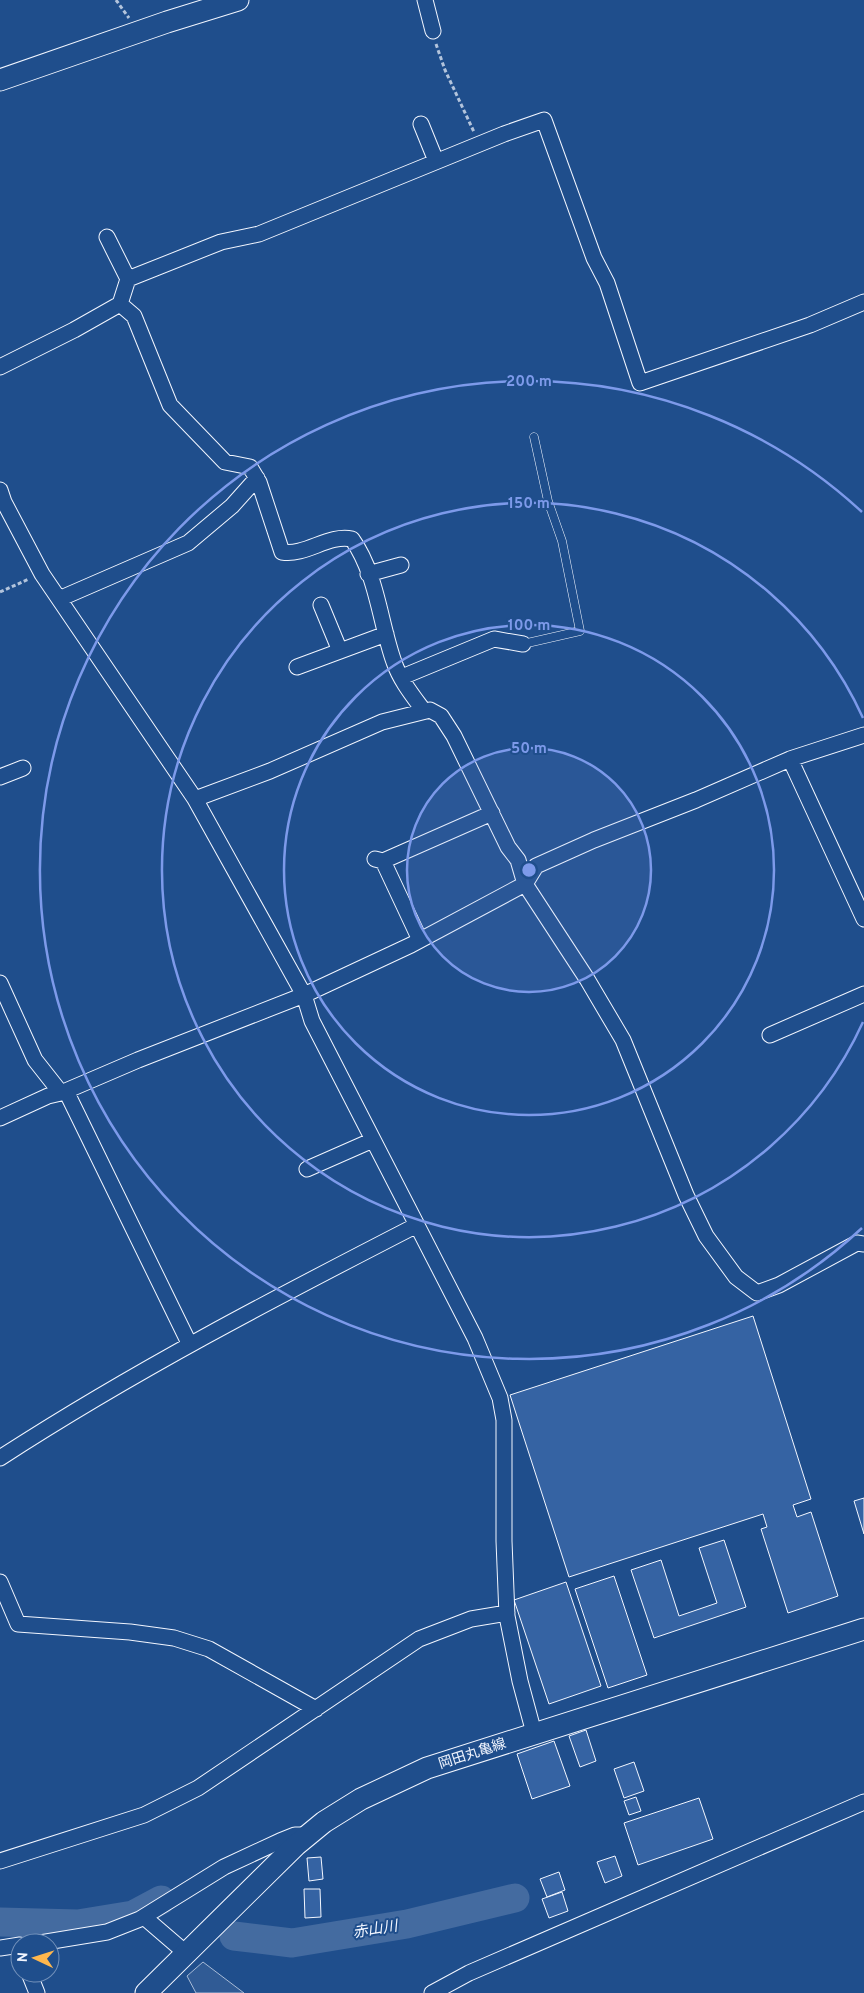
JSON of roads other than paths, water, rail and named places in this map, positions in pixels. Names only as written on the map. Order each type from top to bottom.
[{"type":"main road","points":[[0,80],[167,22],[238,0]]},
{"type":"main road","name":"岡田丸亀線","points":[[146,1993],[308,1835],[324,1822],[361,1798],[419,1772],[534,1733],[864,1629]]},
{"type":"street","points":[[425,0],[433,31]]},
{"type":"street","points":[[128,279],[221,242],[259,234],[436,161],[544,120],[594,258],[607,283],[640,383],[800,328],[864,302]]},
{"type":"street","points":[[421,124],[436,161]]},
{"type":"street","points":[[0,367],[30,354],[120,304],[128,279],[107,237]]},
{"type":"street","points":[[120,304],[134,316],[170,405],[225,462],[250,467],[257,478],[282,552],[293,554],[335,539],[344,537],[352,539],[368,574],[394,663],[424,711]]},
{"type":"street","points":[[59,599],[146,559],[188,543],[232,506],[257,478]]},
{"type":"street","points":[[0,490],[5,516],[42,574],[195,798],[304,995],[312,1021],[475,1338],[500,1398],[504,1420],[504,1541],[507,1613],[520,1681],[534,1733]]},
{"type":"street","points":[[368,574],[401,565]]},
{"type":"street","points":[[321,605],[340,651]]},
{"type":"street","points":[[297,667],[386,634]]},
{"type":"street","points":[[402,677],[494,639],[524,644]]},
{"type":"street","points":[[195,798],[270,772],[382,722],[430,710],[442,716],[454,736],[508,847],[518,860],[525,884],[587,979],[623,1040],[686,1195],[706,1236],[736,1278],[757,1292],[779,1285],[857,1244],[864,1244]]},
{"type":"street","points":[[0,1118],[48,1096],[64,1092],[138,1060],[304,995],[420,940],[525,884],[536,866],[790,759],[864,735]]},
{"type":"street","points":[[790,759],[864,919]]},
{"type":"street","points":[[0,777],[23,768]]},
{"type":"street","points":[[420,940],[379,860],[492,813]]},
{"type":"street","points":[[0,984],[35,1060],[64,1092],[189,1343]]},
{"type":"street","points":[[770,1035],[864,994]]},
{"type":"street","points":[[307,1169],[373,1140]]},
{"type":"street","points":[[0,1458],[70,1413],[189,1343],[417,1225]]},
{"type":"street","points":[[0,1582],[18,1624],[130,1632],[174,1638],[209,1649],[316,1709]]},
{"type":"street","points":[[0,1862],[144,1814],[198,1788],[419,1639],[470,1619],[507,1613]]},
{"type":"street","points":[[432,1993],[469,1973],[864,1802]]},
{"type":"street","points":[[60,1940],[107,1932],[144,1917],[224,1867],[280,1841],[295,1836],[308,1835]]},
{"type":"street","points":[[144,1917],[187,1954]]},
{"type":"lane","points":[[524,644],[580,631],[562,541],[548,502],[534,438]]},
{"type":"waterway","name":"赤山川","points":[[234,1936],[292,1943],[407,1924],[515,1898]]},
{"type":"waterway","name":"赤山川","points":[[0,1922],[78,1924],[133,1915],[161,1900]]}]
